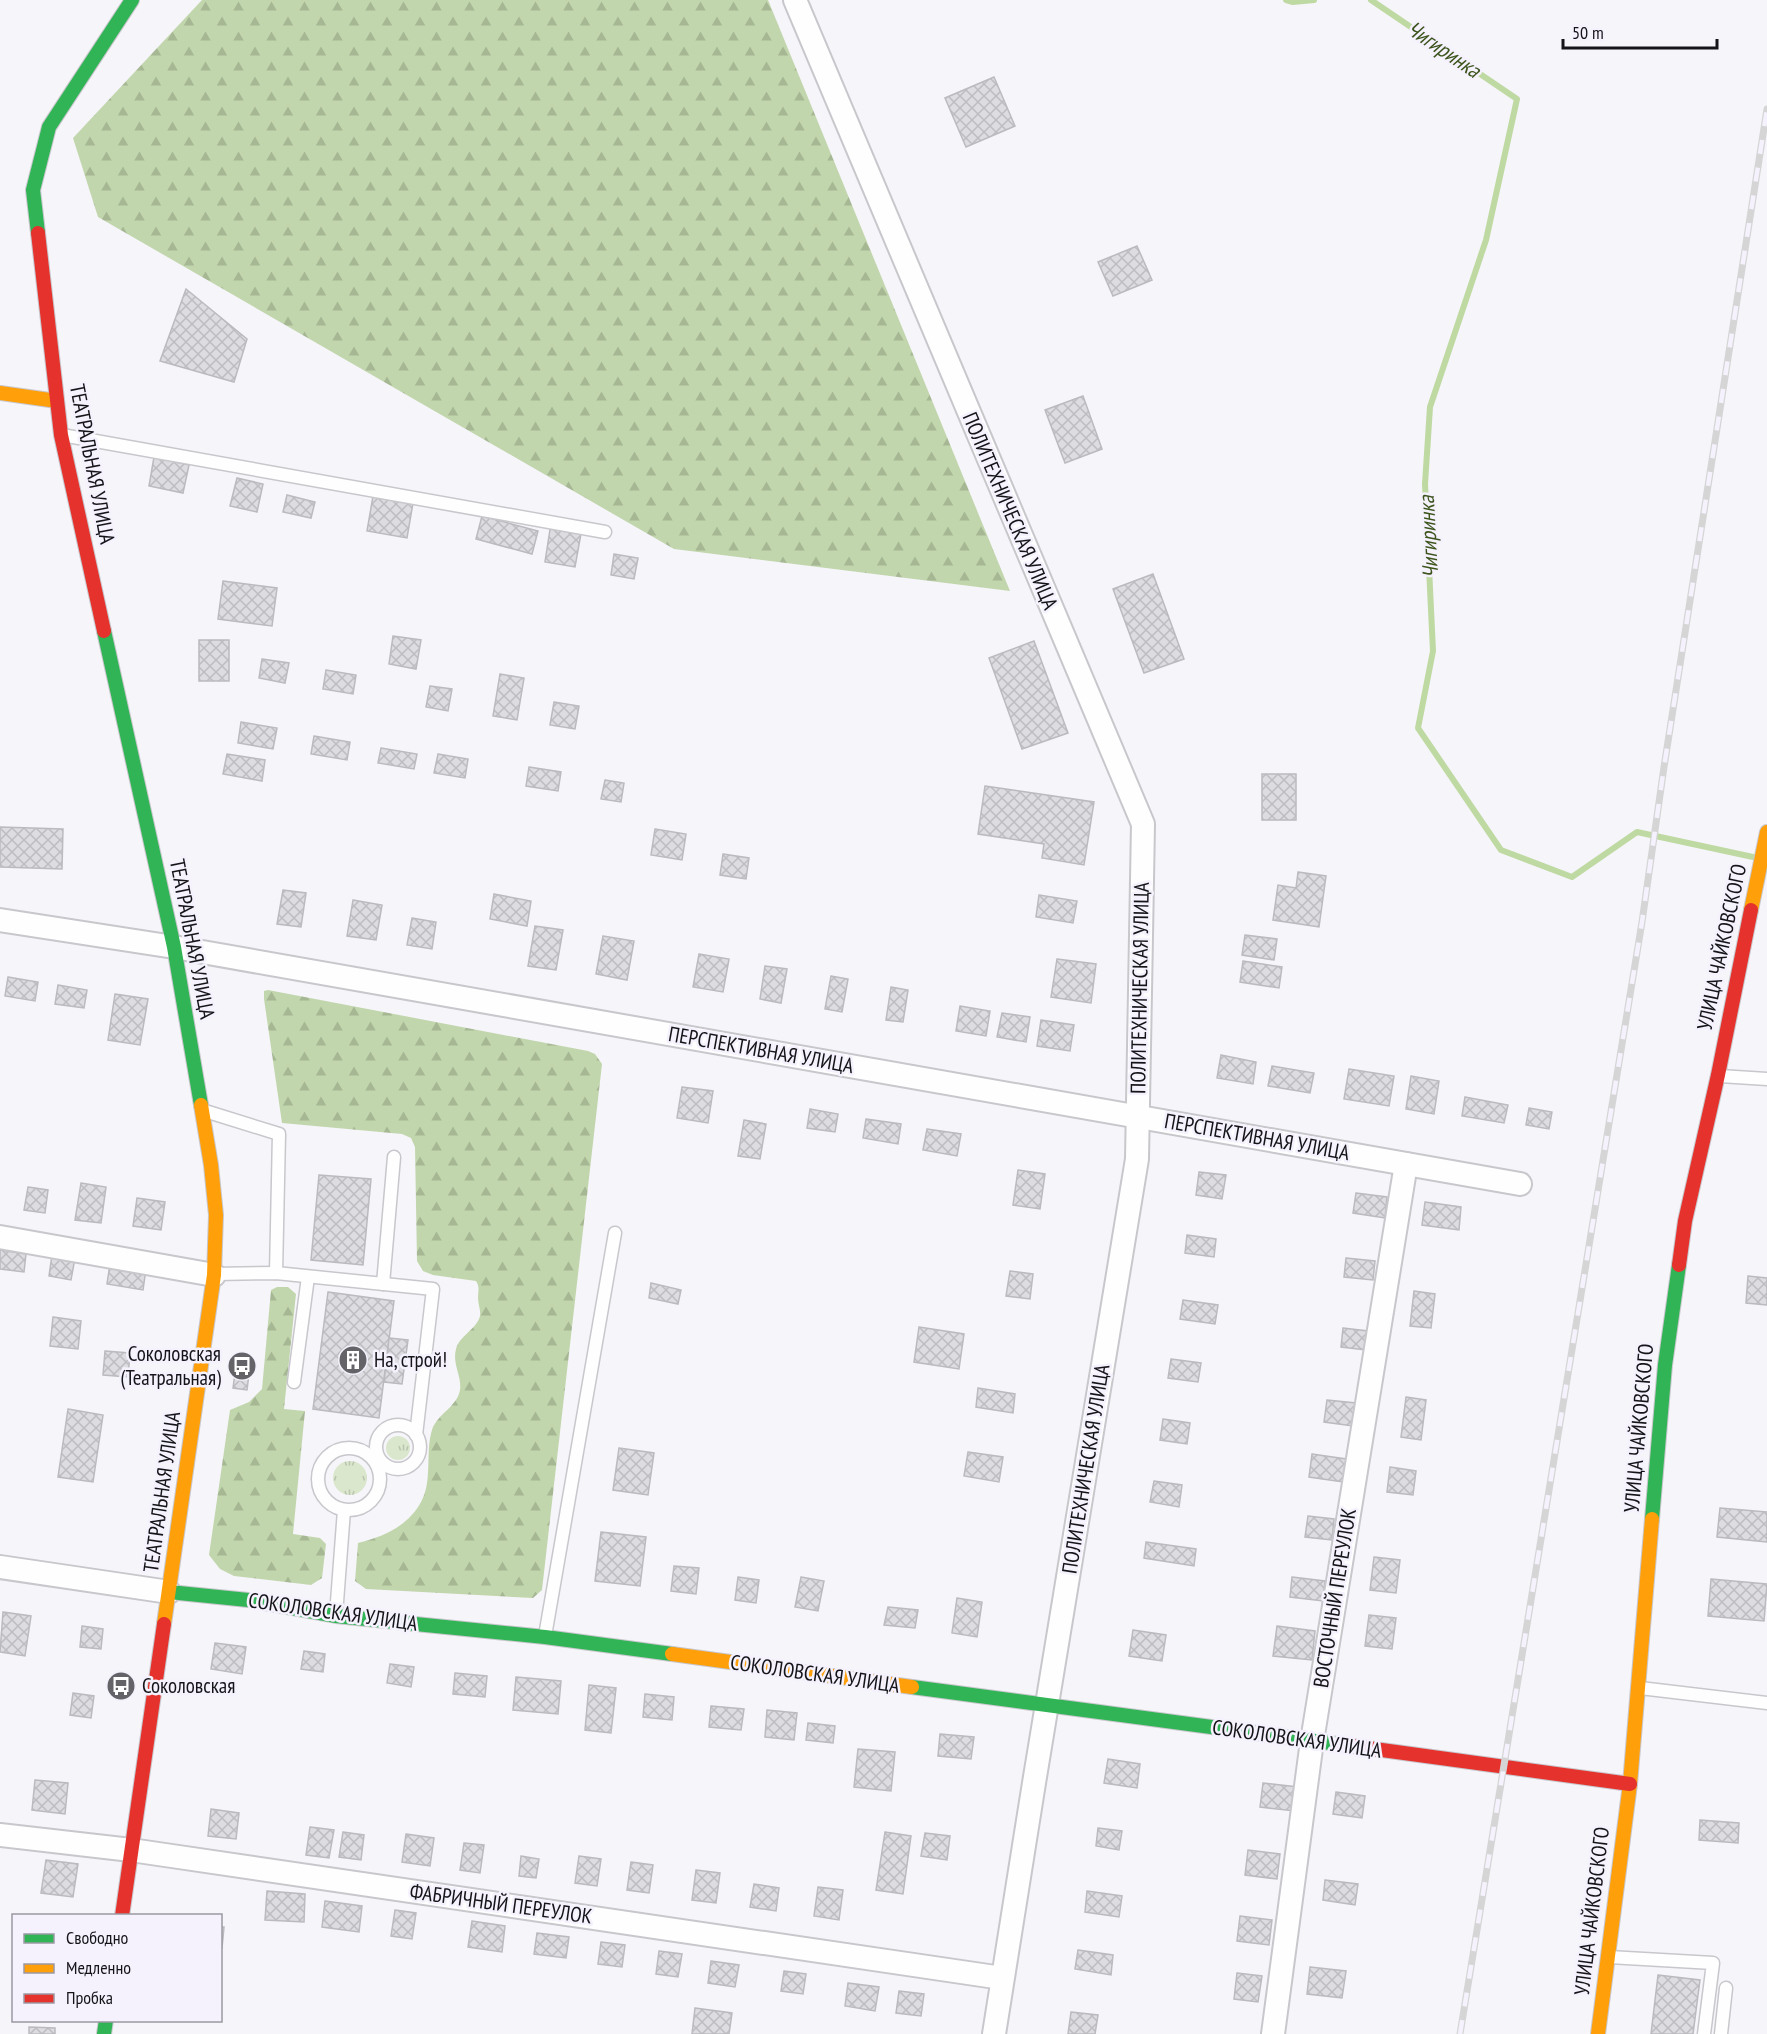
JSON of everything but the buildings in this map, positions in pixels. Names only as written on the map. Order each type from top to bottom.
[{"type":"street","name":"ПОЛИТЕХНИЧЕСКАЯ УЛИЦА","points":[[795,0],[1143,824],[1137,1159],[994,2034]]},
{"type":"street","name":"ТЕАТРАЛЬНАЯ УЛИЦА","points":[[122,1914],[214,1275],[216,1215],[211,1165],[174,947],[61,435],[33,190],[49,127],[128,1]]},
{"type":"street","points":[[0,393],[57,401]]},
{"type":"street","name":"УЛИЦА ЧАЙКОВСКОГО","points":[[1598,2034],[1630,1784],[1665,1365],[1684,1221],[1718,1075],[1767,832]]},
{"type":"street","name":"ПЕРСПЕКТИВНАЯ УЛИЦА","points":[[0,920],[174,947],[1520,1184]]},
{"type":"street","name":"ВОСТОЧНЫЙ ПЕРЕУЛОК","points":[[1273,2034],[1312,1741],[1406,1164]]},
{"type":"street","points":[[0,1237],[214,1275]]},
{"type":"street","name":"СОКОЛОВСКАЯ УЛИЦА","points":[[0,1567],[169,1592],[248,1600],[336,1616],[545,1637],[1630,1784]]},
{"type":"street","name":"ФАБРИЧНЫЙ ПЕРЕУЛОК","points":[[0,1834],[131,1850],[1002,1978]]},
{"type":"lane","points":[[61,435],[605,532]]},
{"type":"lane","points":[[1718,1075],[1767,1079]]},
{"type":"lane","points":[[201,1109],[279,1134],[276,1273]]},
{"type":"lane","points":[[383,1284],[394,1157]]},
{"type":"lane","points":[[545,1637],[615,1233]]},
{"type":"lane","points":[[214,1275],[276,1273],[433,1289],[416,1434],[419,1441],[418,1455],[410,1466],[403,1468],[395,1469],[382,1463],[378,1457],[376,1442],[379,1436],[390,1427],[404,1426],[416,1434]]},
{"type":"lane","points":[[294,1382],[308,1276]]},
{"type":"lane","points":[[351,1448],[365,1452],[376,1463],[380,1483],[377,1492],[368,1504],[359,1509],[344,1510],[326,1501],[318,1487],[317,1476],[320,1466],[331,1453],[351,1448]]},
{"type":"lane","points":[[380,1483],[403,1468]]},
{"type":"lane","points":[[336,1616],[344,1510]]},
{"type":"lane","points":[[1639,1688],[1767,1703]]},
{"type":"lane","points":[[1608,1957],[1713,1963],[1704,2034]]},
{"type":"lane","points":[[1721,2034],[1726,1988]]},
{"type":"green space","points":[[202,0],[768,0],[1010,591],[674,549],[98,217],[73,138]]},
{"type":"green space","points":[[264,991],[588,1051],[595,1054],[602,1064],[542,1590],[533,1598],[366,1589],[355,1581],[358,1543],[385,1534],[402,1524],[416,1510],[425,1494],[432,1430],[438,1419],[455,1401],[460,1390],[455,1360],[456,1349],[480,1316],[478,1287],[476,1281],[433,1275],[423,1271],[417,1261],[415,1147],[411,1138],[402,1134],[282,1123],[264,999]]},
{"type":"green space","points":[[277,1287],[288,1287],[296,1294],[284,1409],[305,1411],[293,1534],[320,1538],[326,1544],[322,1578],[311,1585],[234,1576],[220,1569],[209,1555],[230,1410],[249,1402],[262,1389],[271,1290]]},
{"type":"green space","points":[[398,1436],[407,1439],[410,1448],[407,1457],[398,1460],[389,1457],[386,1448],[389,1439]]},
{"type":"green space","points":[[350,1461],[362,1466],[367,1478],[362,1490],[350,1495],[338,1490],[333,1478],[338,1466]]},
{"type":"waterway","name":"Чигиринка","points":[[1286,0],[1293,2],[1314,0]]},
{"type":"waterway","name":"Чигиринка","points":[[1371,0],[1517,99],[1486,240],[1430,407],[1425,484],[1433,651],[1418,728],[1501,850],[1572,877],[1637,832],[1753,857]]},
{"type":"railway","points":[[1460,2034],[1642,922],[1664,767],[1767,109]]},
{"type":"traffic: fast","points":[[38,233],[33,190],[49,127],[132,0]]},
{"type":"traffic: fast","points":[[104,631],[174,947],[201,1105]]},
{"type":"traffic: fast","points":[[1652,1519],[1665,1365],[1679,1265]]},
{"type":"traffic: fast","points":[[169,1592],[248,1600],[336,1616],[545,1637],[672,1654]]},
{"type":"traffic: fast","points":[[912,1687],[1338,1744]]},
{"type":"traffic: fast","points":[[104,2034],[106,2022]]},
{"type":"traffic: slow","points":[[0,393],[57,401]]},
{"type":"traffic: slow","points":[[1751,910],[1767,832]]},
{"type":"traffic: slow","points":[[164,1624],[214,1275],[216,1215],[211,1165],[201,1105]]},
{"type":"traffic: slow","points":[[1598,2034],[1630,1784],[1652,1519]]},
{"type":"traffic: slow","points":[[672,1654],[912,1687]]},
{"type":"traffic: jam","points":[[38,233],[61,435],[104,631]]},
{"type":"traffic: jam","points":[[1679,1265],[1685,1221],[1718,1075],[1751,910]]},
{"type":"traffic: jam","points":[[122,1914],[164,1624]]},
{"type":"traffic: jam","points":[[1338,1744],[1630,1784]]},
{"type":"place","name":"На, строй!","points":[[353,1360]]},
{"type":"place","name":"Соколовская (Театральная)","points":[[242,1366]]},
{"type":"place","name":"Соколовская","points":[[121,1686]]}]
